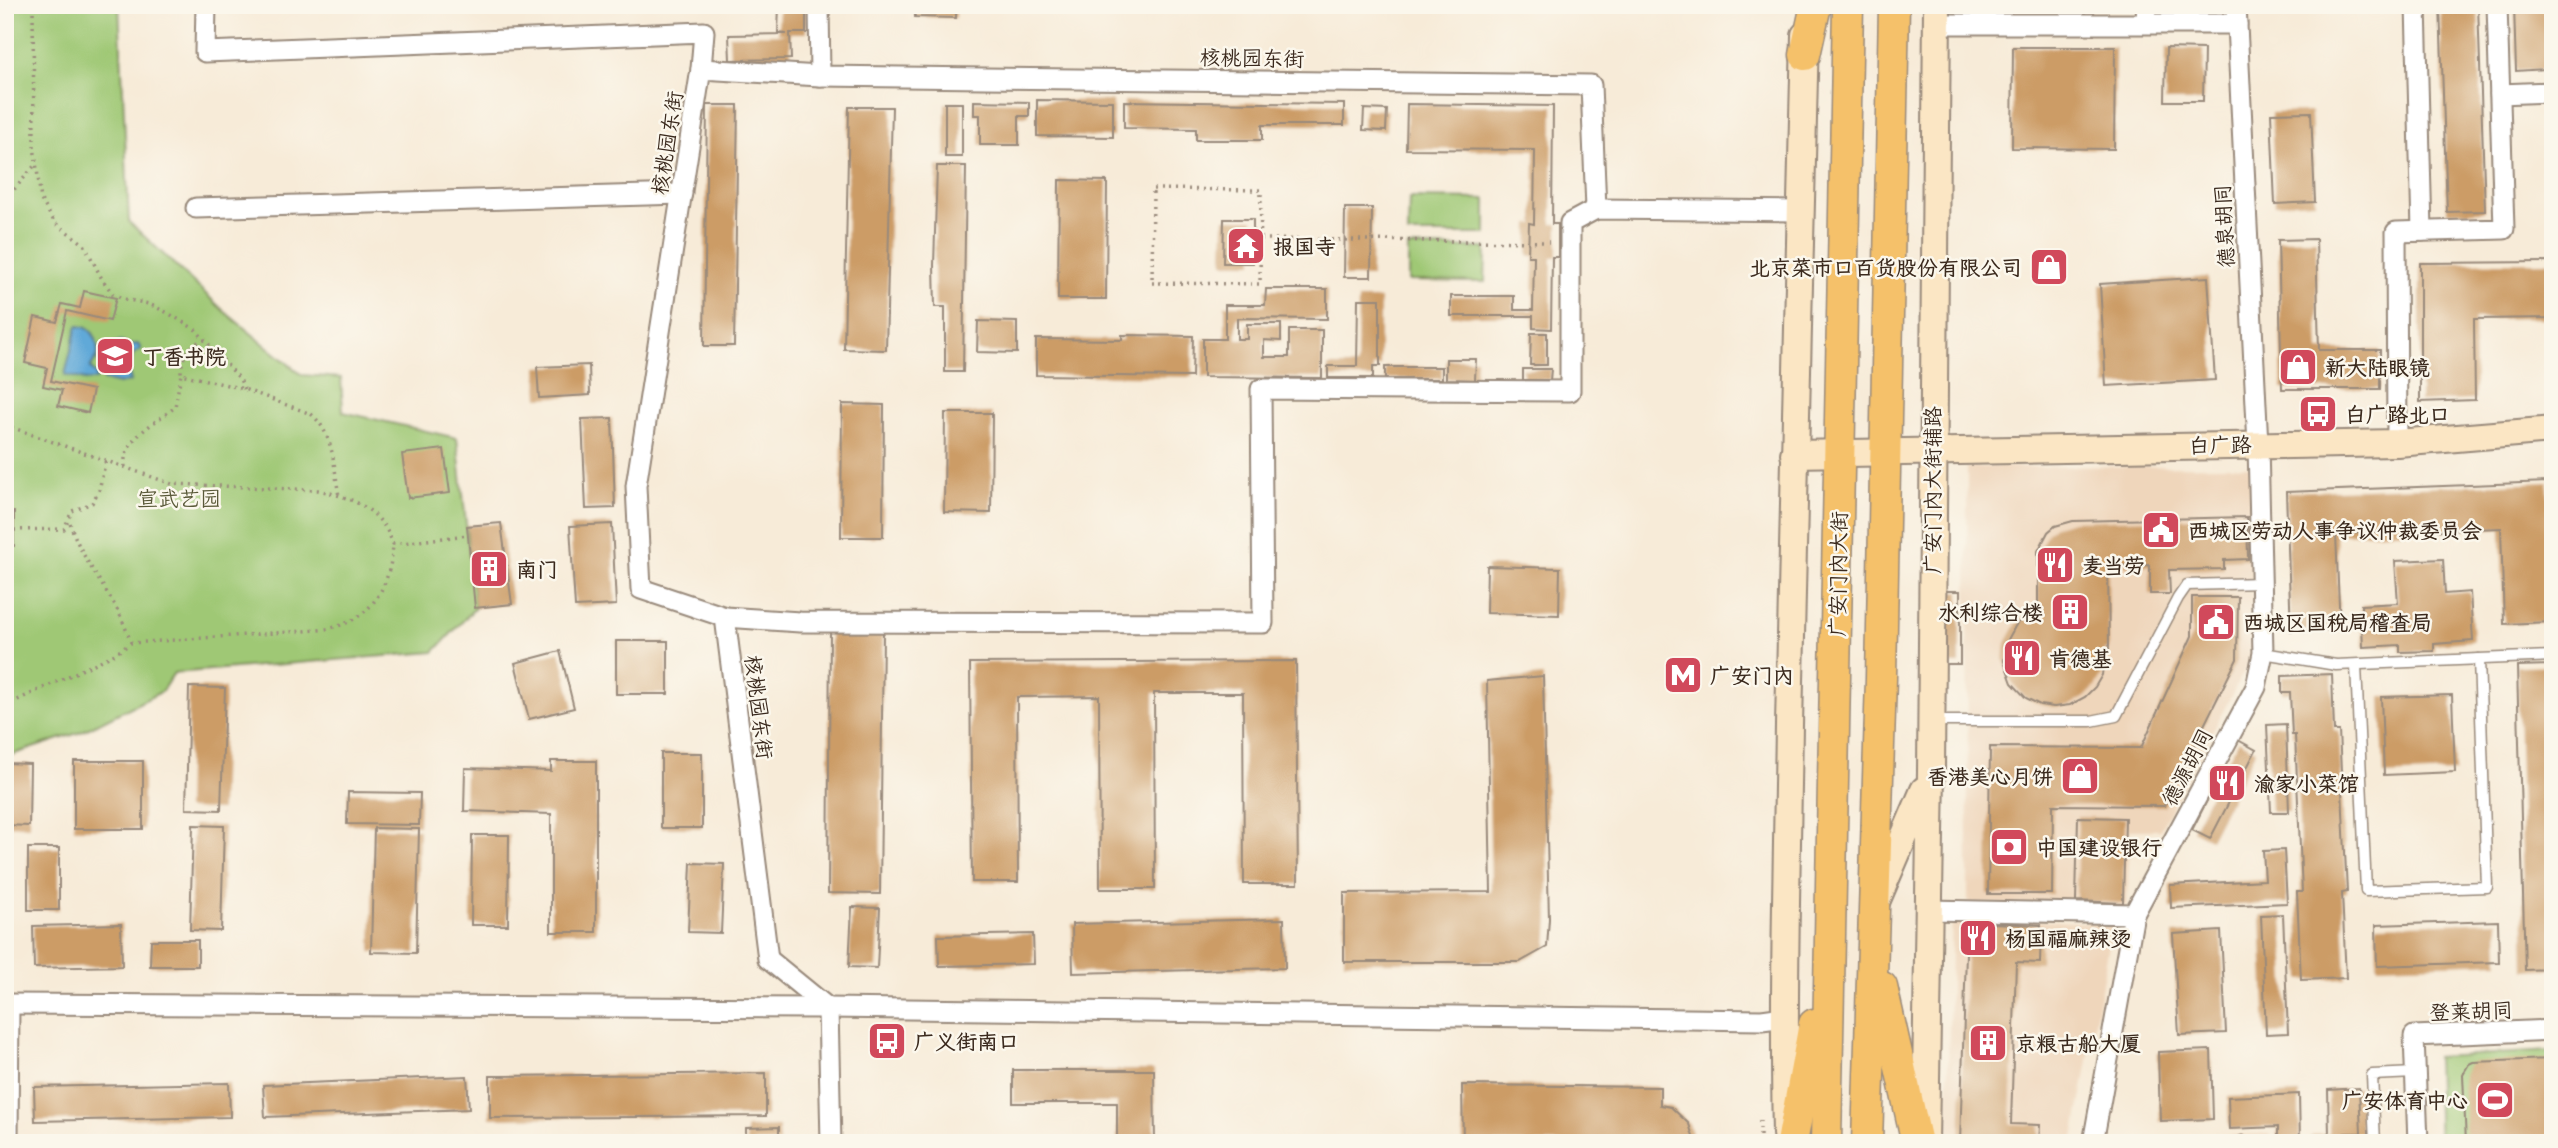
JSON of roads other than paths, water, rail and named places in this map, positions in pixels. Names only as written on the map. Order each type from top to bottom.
[{"type":"main road","points":[[1805,55],[1816,5]]},
{"type":"main road","name":"广安门内大街","points":[[1826,1143],[1848,5]]},
{"type":"main road","points":[[1867,1143],[1886,450],[1894,5]]},
{"type":"main road","points":[[1872,942],[1917,1143]]},
{"type":"main road","points":[[1789,1143],[1829,944]]},
{"type":"street","points":[[206,5],[205,52],[704,32],[701,69]]},
{"type":"street","points":[[819,5],[820,76]]},
{"type":"street","points":[[1789,1143],[1784,1017],[1794,454],[1806,5]]},
{"type":"street","points":[[2416,5],[2422,231]]},
{"type":"street","points":[[2398,443],[2396,232],[2504,229],[2497,5]]},
{"type":"street","points":[[1936,15],[2236,15]]},
{"type":"street","name":"广安门内大街辅路","points":[[1924,1143],[1931,772],[1936,15]]},
{"type":"street","name":"德泉胡同","points":[[2236,15],[2258,445]]},
{"type":"street","name":"核桃园东街","points":[[828,1008],[768,959],[725,617],[640,589],[636,486],[701,69],[820,76],[1591,85],[1596,209]]},
{"type":"street","points":[[2500,94],[2553,92]]},
{"type":"street","points":[[195,208],[682,194]]},
{"type":"street","points":[[725,617],[800,622],[1263,623],[1261,389],[1570,391],[1570,223],[1596,209],[1802,211]]},
{"type":"street","name":"白广路","points":[[1794,454],[1932,449],[2398,443],[2553,430]]},
{"type":"street","name":"德源胡同","points":[[2093,1143],[2134,914],[2256,687],[2263,653],[2258,445]]},
{"type":"street","points":[[1874,907],[1916,813],[1931,772]]},
{"type":"street","points":[[1929,910],[2134,914]]},
{"type":"street","points":[[8,1143],[7,1004],[828,1008],[1762,1020],[1784,1017]]},
{"type":"street","points":[[828,1008],[831,1143]]},
{"type":"street","name":"登莱胡同","points":[[2418,1143],[2414,1036],[2553,1030]]},
{"type":"lane","points":[[1931,721],[2091,721],[2116,716],[2187,585],[2262,583]]},
{"type":"lane","points":[[2263,653],[2336,665],[2553,656]]},
{"type":"lane","points":[[2356,664],[2365,891],[2487,887],[2479,659]]},
{"type":"lane","points":[[2375,1143],[2372,1075],[2415,1073]]},
{"type":"water","points":[[77,326],[87,328],[96,339],[98,355],[90,368],[97,375],[96,380],[65,375]]},
{"type":"water","points":[[120,341],[128,345],[138,344],[141,349],[133,354],[129,373],[131,381],[119,384],[103,380],[103,371],[98,360],[101,356],[112,354],[108,346]]},
{"type":"place","name":"报国寺","points":[[1246,246]]},
{"type":"place","name":"北京菜市口百货股份有限公司","points":[[2049,267]]},
{"type":"place","name":"丁香书院","points":[[115,356]]},
{"type":"place","name":"新大陆眼镜","points":[[2298,367]]},
{"type":"place","name":"白广路北口","points":[[2318,414]]},
{"type":"place","name":"西城区劳动人事争议仲裁委员会","points":[[2161,530]]},
{"type":"place","name":"麦当劳","points":[[2055,565]]},
{"type":"place","name":"南门","points":[[489,569]]},
{"type":"place","name":"水利综合楼","points":[[2070,612]]},
{"type":"place","name":"西城区国税局稽查局","points":[[2216,622]]},
{"type":"place","name":"肯德基","points":[[2022,658]]},
{"type":"place","name":"广安门内","points":[[1683,675]]},
{"type":"place","name":"香港美心月饼","points":[[2080,776]]},
{"type":"place","name":"渝家小菜馆","points":[[2227,783]]},
{"type":"place","name":"中国建设银行","points":[[2009,847]]},
{"type":"place","name":"杨国福麻辣烫","points":[[1978,938]]},
{"type":"place","name":"广义街南口","points":[[887,1041]]},
{"type":"place","name":"京粮古船大厦","points":[[1988,1043]]},
{"type":"place","name":"广安体育中心","points":[[2495,1100]]},
{"type":"park label","name":"宣武艺园","points":[[179,498]]}]
